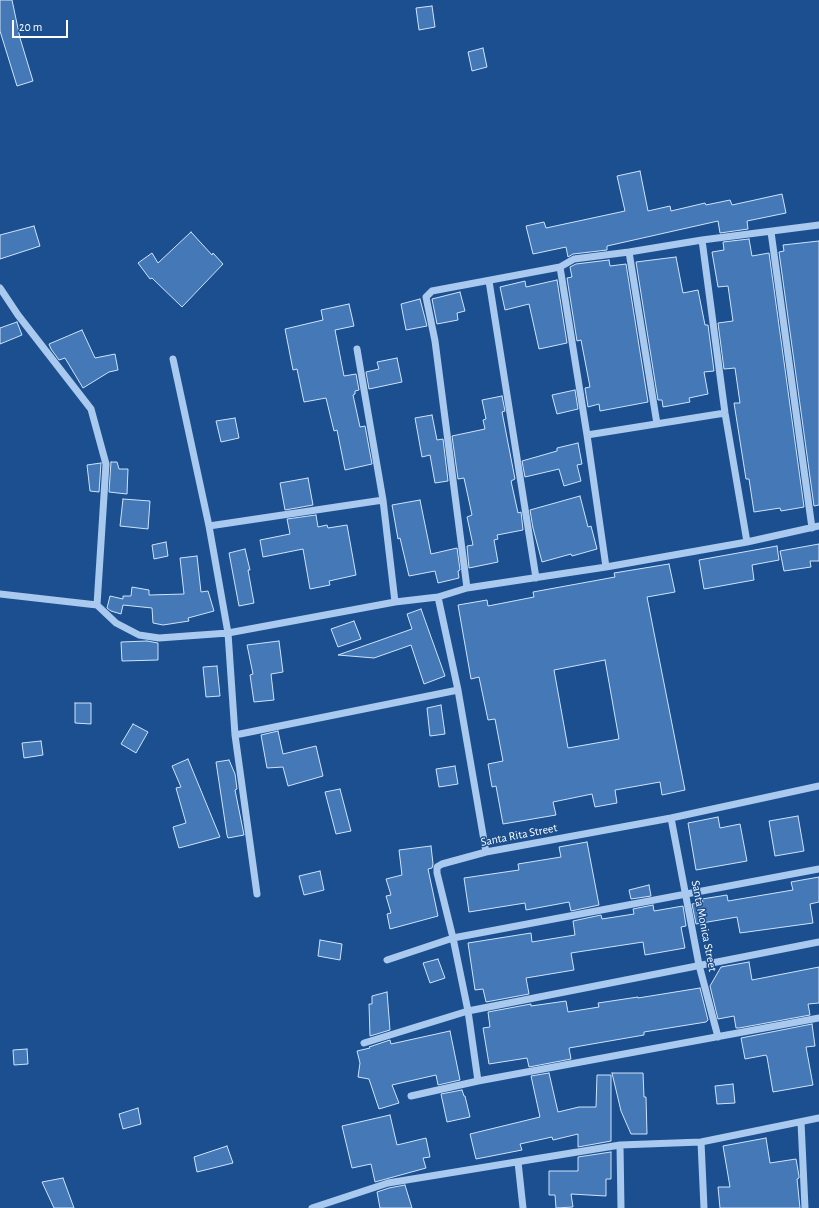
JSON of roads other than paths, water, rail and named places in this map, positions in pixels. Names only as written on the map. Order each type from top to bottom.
[{"type":"street","points":[[467,588],[435,341],[426,297],[432,291],[560,267],[574,260],[702,240],[819,225]]},
{"type":"street","points":[[0,594],[97,605],[116,623],[139,635],[159,638],[228,633],[395,602],[438,597],[467,588],[606,567],[747,542],[815,527],[771,232]]},
{"type":"street","points":[[702,240],[725,413],[747,542]]},
{"type":"street","points":[[629,252],[657,424]]},
{"type":"street","points":[[560,267],[587,435],[606,567]]},
{"type":"street","points":[[489,281],[536,578]]},
{"type":"street","points":[[0,288],[18,315],[91,409],[106,464],[97,605]]},
{"type":"street","points":[[357,349],[382,500],[395,602]]},
{"type":"street","points":[[173,359],[209,526],[228,633],[235,735],[257,894]]},
{"type":"street","points":[[587,435],[725,413]]},
{"type":"street","points":[[209,526],[382,500]]},
{"type":"street","points":[[438,597],[458,690],[486,852]]},
{"type":"street","points":[[235,735],[458,690]]},
{"type":"street","name":"Santa Rita Street","points":[[478,1080],[468,1011],[437,868],[442,864],[486,852],[671,818],[819,786]]},
{"type":"street","name":"Santa Monica Street","points":[[671,818],[699,965],[718,1036]]},
{"type":"street","points":[[387,960],[453,938],[819,869]]},
{"type":"street","points":[[364,1043],[468,1011],[819,942]]},
{"type":"street","points":[[411,1096],[478,1080],[819,1018]]},
{"type":"street","points":[[312,1208],[388,1183],[620,1145],[701,1142],[819,1118]]},
{"type":"street","points":[[801,1122],[805,1208]]},
{"type":"street","points":[[701,1142],[704,1208]]},
{"type":"street","points":[[620,1145],[621,1208]]},
{"type":"street","points":[[518,1162],[523,1208]]}]
